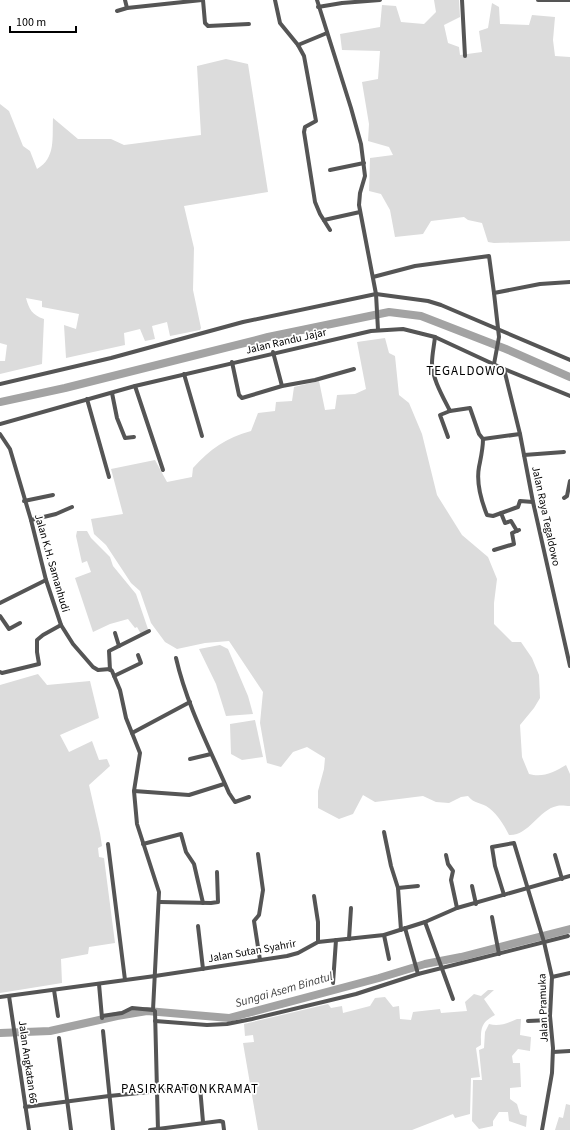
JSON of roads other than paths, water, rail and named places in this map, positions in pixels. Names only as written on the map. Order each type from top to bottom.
[{"type":"street","points":[[125,0],[127,8]]},
{"type":"street","points":[[117,11],[151,2],[203,0],[206,23],[208,26],[249,24]]},
{"type":"street","points":[[275,0],[280,23],[298,45],[304,56],[316,121],[305,127],[304,132],[315,202],[330,230]]},
{"type":"street","points":[[316,0],[352,108],[364,163],[364,181],[359,197],[360,212],[376,294],[378,330]]},
{"type":"street","points":[[318,7],[342,3],[380,0]]},
{"type":"street","points":[[462,0],[465,56]]},
{"type":"street","points":[[538,0],[570,0]]},
{"type":"street","points":[[298,45],[327,33]]},
{"type":"street","points":[[330,170],[364,163]]},
{"type":"street","points":[[324,220],[360,212]]},
{"type":"street","points":[[373,278],[415,266],[488,256],[499,337],[494,364]]},
{"type":"street","points":[[494,293],[540,284],[570,282]]},
{"type":"street","points":[[0,384],[111,358],[250,321],[376,294],[413,299],[441,305],[498,331],[570,360]]},
{"type":"street","name":"Jalan Randu Jajar","points":[[0,424],[113,396],[135,386],[185,378],[378,330],[403,329],[435,337],[504,369],[570,396]]},
{"type":"street","points":[[435,337],[432,363],[434,375],[450,411]]},
{"type":"street","points":[[274,355],[282,386]]},
{"type":"street","points":[[233,365],[241,398],[282,386],[315,380],[354,369]]},
{"type":"street","name":"Jalan Raya Tegaldowo","points":[[504,369],[520,434],[533,502],[570,666]]},
{"type":"street","points":[[185,378],[202,436]]},
{"type":"street","points":[[135,386],[163,470]]},
{"type":"street","points":[[113,396],[117,418],[126,438],[134,437]]},
{"type":"street","points":[[88,403],[109,477]]},
{"type":"street","points":[[448,437],[440,415],[450,411],[470,408],[479,434],[483,439],[483,454],[479,472],[481,499],[489,516],[502,514],[518,507],[520,501],[533,502]]},
{"type":"street","name":"Jalan K.H. Samanhudi","points":[[0,434],[10,449],[24,501],[31,520],[46,580],[61,625],[73,644],[92,667],[98,670],[110,670]]},
{"type":"street","points":[[483,439],[520,434]]},
{"type":"street","points":[[524,455],[564,452]]},
{"type":"street","points":[[564,498],[567,496],[570,481]]},
{"type":"street","points":[[24,501],[53,495]]},
{"type":"street","points":[[31,520],[56,514],[72,507]]},
{"type":"street","points":[[494,550],[514,544],[512,533],[518,531],[512,521],[505,523],[502,514]]},
{"type":"street","points":[[0,603],[46,580]]},
{"type":"street","points":[[0,616],[8,629],[20,623]]},
{"type":"street","points":[[0,672],[2,674],[39,664],[36,652],[37,640],[43,634],[61,625]]},
{"type":"street","points":[[149,632],[109,651],[110,670],[120,690],[126,718],[139,749],[140,761],[134,791],[137,824],[157,882],[160,902],[156,928],[154,1010],[158,1129]]},
{"type":"street","points":[[115,633],[120,646]]},
{"type":"street","points":[[114,676],[141,663],[138,655]]},
{"type":"street","points":[[176,658],[182,682],[197,722],[224,784],[234,802],[249,797]]},
{"type":"street","points":[[132,733],[190,702]]},
{"type":"street","points":[[190,759],[211,754]]},
{"type":"street","points":[[134,791],[189,795],[224,784]]},
{"type":"street","points":[[384,832],[398,888],[403,929],[417,966],[418,973]]},
{"type":"street","points":[[143,844],[181,834],[186,852],[194,864],[203,903]]},
{"type":"street","points":[[108,844],[125,980]]},
{"type":"street","name":"Jalan Pramuka","points":[[504,895],[495,866],[492,847],[515,844],[544,942],[552,977],[550,1020],[553,1052],[551,1089],[542,1130]]},
{"type":"street","points":[[258,854],[263,892],[259,915],[254,921],[260,960]]},
{"type":"street","points":[[446,855],[448,864],[452,871],[451,880],[457,908]]},
{"type":"street","points":[[555,855],[562,879]]},
{"type":"street","points":[[160,902],[203,903],[219,901],[217,872]]},
{"type":"street","name":"Jalan Sutan Syahrir","points":[[0,997],[155,976],[295,954],[318,942],[384,935],[425,922],[457,908],[476,904],[570,876]]},
{"type":"street","points":[[398,888],[418,886]]},
{"type":"street","points":[[472,886],[476,904]]},
{"type":"street","points":[[314,896],[318,922],[318,942]]},
{"type":"street","points":[[349,939],[351,908]]},
{"type":"street","points":[[492,916],[499,954]]},
{"type":"street","points":[[425,922],[453,999]]},
{"type":"street","points":[[198,926],[203,969]]},
{"type":"street","points":[[384,935],[389,959]]},
{"type":"street","points":[[155,1020],[207,1025],[238,1022],[356,994],[418,973],[442,969],[568,936]]},
{"type":"street","points":[[333,983],[336,940]]},
{"type":"street","points":[[552,977],[570,973]]},
{"type":"street","points":[[99,984],[102,1017],[122,1013],[132,1008],[154,1010]]},
{"type":"street","points":[[54,990],[58,1016]]},
{"type":"street","name":"Jalan Angkatan 66","points":[[9,996],[29,1130]]},
{"type":"street","points":[[528,1021],[550,1020]]},
{"type":"street","points":[[103,1031],[113,1130]]},
{"type":"street","points":[[59,1038],[71,1130]]},
{"type":"street","points":[[553,1052],[570,1051]]},
{"type":"street","points":[[25,1107],[109,1096],[200,1087],[203,1122]]},
{"type":"street","points":[[150,1130],[203,1122],[222,1122],[224,1130]]},
{"type":"waterway","points":[[0,402],[65,388],[268,337],[389,312],[421,316],[506,349],[570,377]]},
{"type":"waterway","name":"Sungai Asem Binatul","points":[[0,1033],[50,1031],[147,1011],[229,1018],[379,978],[425,964],[461,957],[570,929]]},
{"type":"district","name":"TEGALDOWO","points":[[466,371]]},
{"type":"district","name":"PASIRKRATONKRAMAT","points":[[190,1089]]}]
